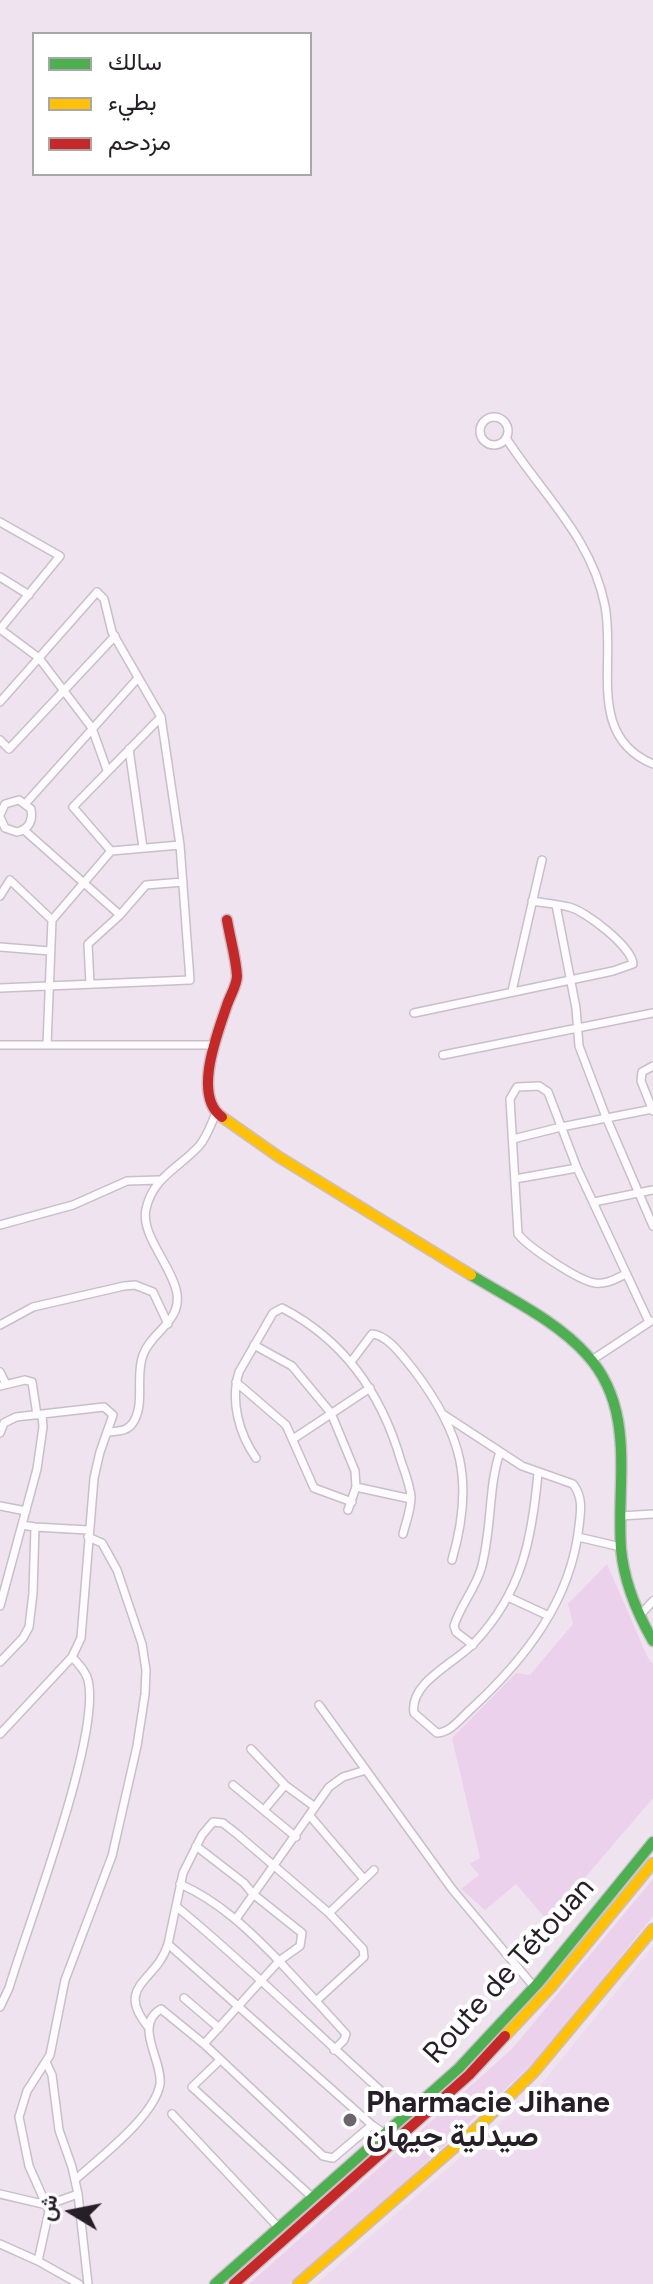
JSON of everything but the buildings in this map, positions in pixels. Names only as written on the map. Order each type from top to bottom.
[{"type":"main road","points":[[227,920],[237,978],[214,1045],[208,1075],[208,1093],[216,1113],[279,1157],[554,1326],[592,1360],[613,1398],[622,1431],[625,1464],[620,1516],[621,1547],[627,1577],[653,1641]]},
{"type":"main road","name":"Route de Tétouan","points":[[215,2284],[459,2068],[535,1988],[653,1842]]},
{"type":"main road","name":"Route de Tétouan","points":[[234,2284],[469,2075],[551,1987],[653,1863]]},
{"type":"main road","points":[[298,2284],[479,2126],[534,2072],[653,1929]]},
{"type":"street","points":[[506,438],[569,521],[592,565],[605,605],[608,687],[613,726],[626,747],[653,764]]},
{"type":"street","points":[[0,522],[60,556],[0,629],[39,658],[92,728],[107,770]]},
{"type":"street","points":[[0,577],[29,595]]},
{"type":"street","points":[[0,702],[97,592],[104,599],[115,636],[161,717],[180,845],[190,980],[0,988]]},
{"type":"street","points":[[0,740],[9,749],[115,636]]},
{"type":"street","points":[[26,803],[138,678]]},
{"type":"street","points":[[111,851],[73,807],[161,717]]},
{"type":"street","points":[[129,749],[143,848]]},
{"type":"street","points":[[11,800],[26,803],[32,817],[30,825],[24,830],[3,832],[0,813],[11,800]]},
{"type":"street","points":[[24,830],[120,915]]},
{"type":"street","points":[[47,1045],[52,920],[111,851],[180,845]]},
{"type":"street","points":[[512,991],[542,860]]},
{"type":"street","points":[[0,896],[10,880],[52,920]]},
{"type":"street","points":[[90,984],[88,944],[120,915],[146,885],[183,882]]},
{"type":"street","points":[[414,1013],[633,964],[623,945],[582,912],[532,901]]},
{"type":"street","points":[[556,905],[582,1056],[653,1226]]},
{"type":"street","points":[[0,947],[50,951]]},
{"type":"street","points":[[443,1055],[653,1013]]},
{"type":"street","points":[[0,1045],[214,1045]]},
{"type":"street","points":[[513,1139],[653,1109],[641,1081],[642,1072],[653,1066]]},
{"type":"street","points":[[592,1360],[651,1321],[577,1168],[545,1088],[517,1087],[510,1095],[516,1223],[522,1239],[595,1283],[626,1274]]},
{"type":"street","points":[[107,1432],[122,1431],[134,1421],[139,1401],[141,1359],[147,1346],[175,1312],[177,1293],[151,1237],[145,1215],[146,1206],[159,1180],[199,1146],[216,1113]]},
{"type":"street","points":[[515,1179],[577,1168]]},
{"type":"street","points":[[0,1225],[73,1205],[127,1181],[159,1180]]},
{"type":"street","points":[[594,1202],[653,1190]]},
{"type":"street","points":[[0,1325],[33,1307],[130,1285],[145,1288],[155,1295],[168,1324]]},
{"type":"street","points":[[256,1458],[241,1433],[236,1382],[276,1309],[282,1308],[311,1325],[351,1362],[370,1388],[390,1427],[411,1499],[403,1534]]},
{"type":"street","points":[[351,1362],[368,1337],[380,1335],[407,1362],[444,1415],[456,1442],[464,1490],[463,1516],[452,1560]]},
{"type":"street","points":[[236,1382],[277,1416],[293,1439],[314,1488],[350,1506],[356,1487],[355,1471],[331,1413],[292,1366],[254,1345]]},
{"type":"street","points":[[0,1372],[3,1385],[25,1380],[32,1382],[43,1427],[37,1469],[0,1606]]},
{"type":"street","points":[[293,1439],[370,1388]]},
{"type":"street","points":[[0,1433],[4,1423],[11,1418],[108,1408],[113,1415],[94,1478],[81,1638],[72,1657],[0,1734]]},
{"type":"street","points":[[444,1415],[538,1473],[573,1484],[578,1490],[581,1508],[578,1537],[567,1577],[537,1637],[510,1670],[449,1729],[437,1733],[414,1713],[415,1695],[426,1682],[473,1645],[508,1597],[528,1549],[538,1473]]},
{"type":"street","points":[[473,1645],[456,1632],[454,1626],[481,1568],[500,1452]]},
{"type":"street","points":[[356,1487],[411,1499]]},
{"type":"street","points":[[0,1506],[26,1511]]},
{"type":"street","points":[[620,1516],[653,1514]]},
{"type":"street","points":[[22,1525],[88,1534],[102,1543],[117,1570],[142,1644],[146,1670],[137,1746],[118,1835],[67,1971],[53,2045],[27,2091],[19,2117],[29,2166],[47,2205],[47,2225],[38,2261]]},
{"type":"street","points":[[0,1662],[29,1627],[35,1527]]},
{"type":"street","points":[[578,1537],[621,1547]]},
{"type":"street","points":[[508,1597],[549,1616]]},
{"type":"street","points":[[640,1615],[653,1601]]},
{"type":"street","points":[[0,2007],[52,1856],[82,1749],[89,1691],[87,1678],[72,1657]]},
{"type":"street","points":[[319,1705],[452,1889],[535,1988]]},
{"type":"street","points":[[251,1749],[285,1785],[315,1807]]},
{"type":"street","points":[[236,1919],[336,1782],[366,1770]]},
{"type":"street","points":[[233,1785],[296,1837]]},
{"type":"street","points":[[264,1810],[285,1785]]},
{"type":"street","points":[[310,1816],[363,1878]]},
{"type":"street","points":[[75,2180],[138,2121],[154,2099],[160,2080],[149,2028],[137,2014],[135,1990],[160,1964],[168,1944],[180,1884],[196,1846],[210,1824],[221,1822],[329,1913],[363,1949],[364,1957],[316,2001]]},
{"type":"street","points":[[196,1846],[304,1936],[300,1946],[279,1961],[204,2044]]},
{"type":"street","points":[[329,1913],[374,1870]]},
{"type":"street","points":[[180,1884],[211,1900],[236,1919],[279,1961],[346,2034],[334,2050]]},
{"type":"street","points":[[177,1907],[408,2114]]},
{"type":"street","points":[[168,1944],[385,2134]]},
{"type":"street","points":[[184,1998],[219,2028]]},
{"type":"street","points":[[149,2028],[157,2011],[165,2011],[326,2157],[333,2158],[372,2125]]},
{"type":"street","points":[[219,2061],[192,2087],[313,2198]]},
{"type":"street","points":[[46,2062],[52,2075],[59,2130],[78,2194],[88,2284]]},
{"type":"street","points":[[172,2114],[279,2228]]},
{"type":"street","points":[[0,2194],[47,2205],[78,2194]]},
{"type":"street","points":[[0,2244],[79,2284]]},
{"type":"shaded area","points":[[607,1564],[653,1664],[653,1798],[548,1921],[516,1884],[485,1910],[461,1889],[479,1875],[470,1864],[480,1858],[452,1738],[516,1673],[530,1675],[573,1624],[568,1604]]},
{"type":"shaded area","points":[[653,1879],[653,1916],[543,2054],[389,2197],[289,2284],[249,2284],[512,2049]]},
{"type":"shaded area","points":[[653,1946],[653,2284],[316,2284],[534,2093]]},
{"type":"traffic: fast","points":[[471,1275],[562,1332],[587,1355],[603,1376],[613,1399],[621,1448],[620,1524],[625,1573],[632,1597],[653,1641]]},
{"type":"traffic: fast","points":[[215,2284],[459,2068],[539,1982],[653,1842]]},
{"type":"traffic: slow","points":[[222,1117],[279,1157],[471,1275]]},
{"type":"traffic: slow","points":[[505,2036],[551,1987],[653,1863]]},
{"type":"traffic: slow","points":[[298,2284],[479,2126],[534,2072],[653,1929]]},
{"type":"traffic: jam","points":[[222,1117],[213,1107],[208,1079],[214,1047],[237,979],[227,920]]},
{"type":"traffic: jam","points":[[234,2284],[469,2075],[505,2036]]},
{"type":"place","name":"Pharmacie Jihane صيدلية جيهان","points":[[350,2120]]}]
